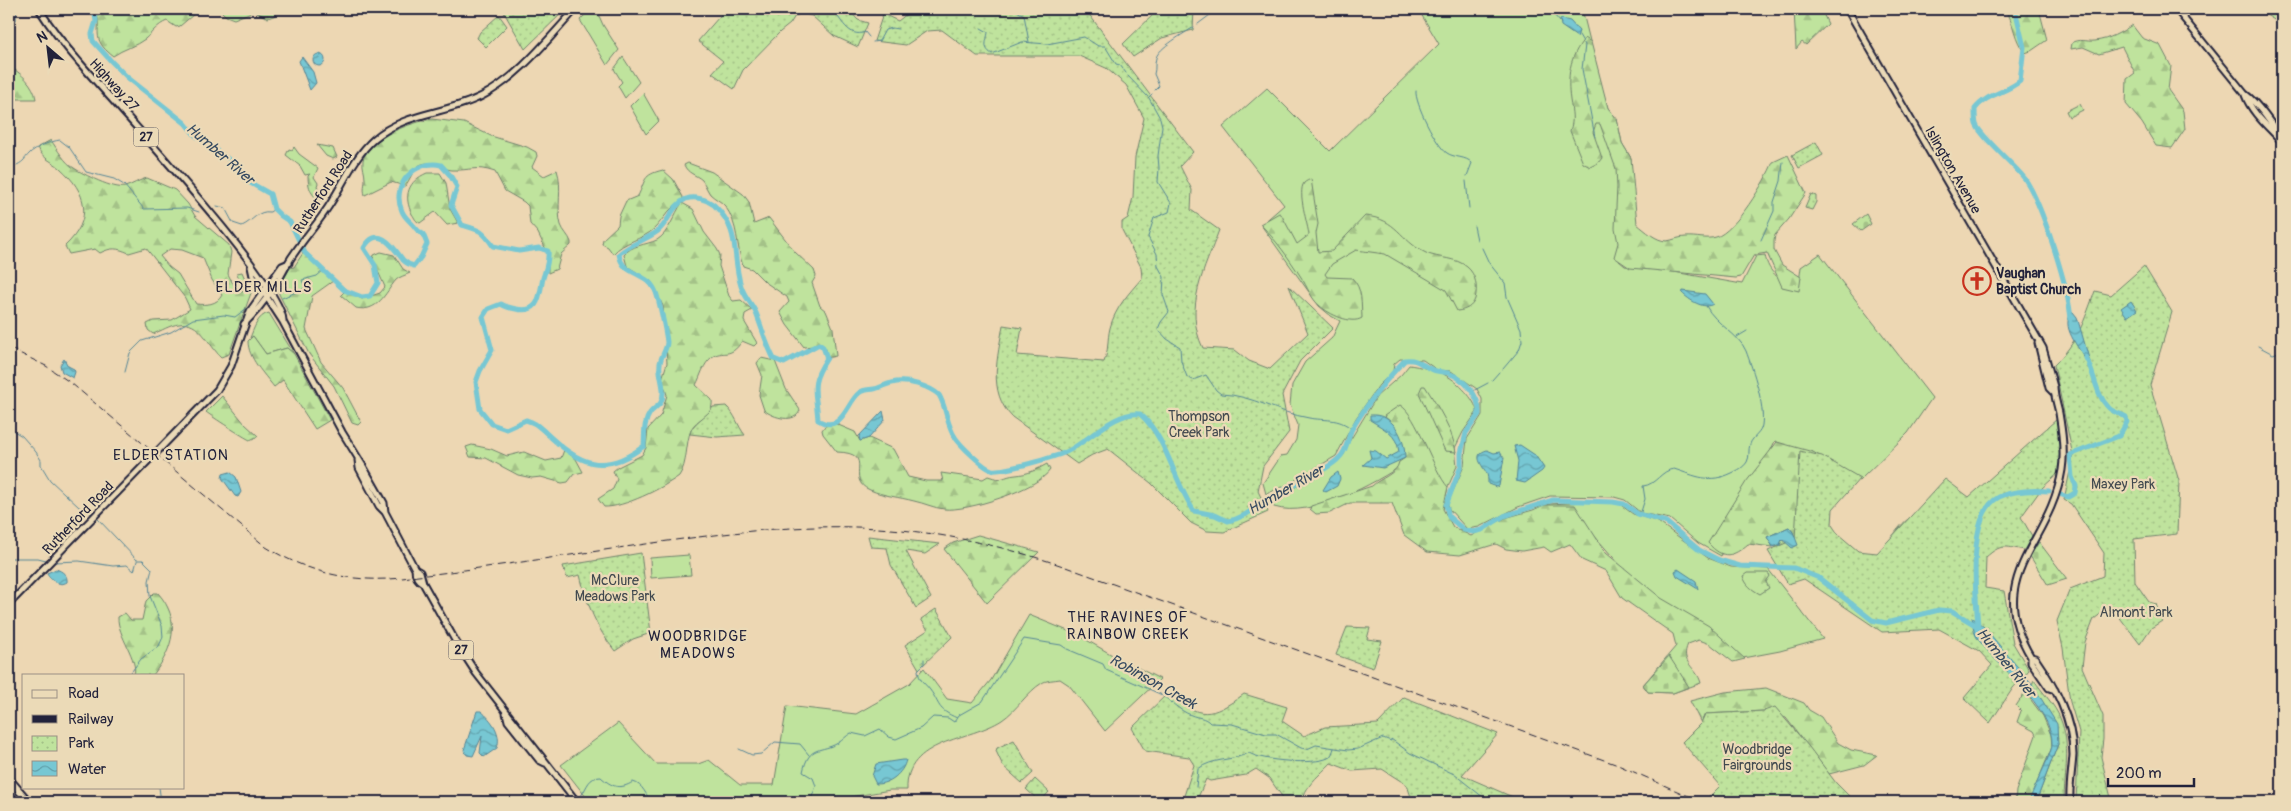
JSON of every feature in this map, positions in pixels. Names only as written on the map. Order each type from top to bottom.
[{"type":"highway","points":[[9,779],[29,802]]},
{"type":"main road","name":"Highway 27","points":[[38,9],[79,62],[194,192],[251,267],[254,276],[284,317],[283,322],[358,459],[359,468],[379,506],[385,512],[415,569],[415,574],[423,583],[460,648],[505,712],[508,721],[539,760],[545,763],[577,802]]},
{"type":"main road","name":"Rutherford Road","points":[[9,604],[217,390],[231,366],[250,311],[266,292],[282,266],[289,263],[358,157],[374,139],[406,120],[473,100],[496,87],[548,40],[576,9]]},
{"type":"main road","name":"Islington Avenue","points":[[1848,9],[2038,343],[2049,388],[2054,393],[2062,429],[2062,470],[2052,504],[2020,568],[2013,595],[2016,626],[2032,658],[2037,661],[2055,690],[2063,707],[2071,735],[2073,758],[2070,802]]},
{"type":"main road","points":[[2176,9],[2245,94],[2248,101],[2273,134],[2281,141]]},
{"type":"green space","points":[[96,9],[200,9],[180,26],[176,27],[167,21],[145,39],[113,56],[101,44],[99,39]]},
{"type":"green space","points":[[219,9],[272,9],[276,15],[268,18],[254,11],[234,19],[226,16]]},
{"type":"green space","points":[[502,9],[566,9],[525,49]]},
{"type":"green space","points":[[591,9],[596,9],[603,25],[619,50],[607,65],[580,20]]},
{"type":"green space","points":[[726,9],[848,9],[858,20],[868,23],[858,47],[834,36],[812,16],[802,13],[795,16],[790,24],[743,70],[734,89],[712,73],[723,61],[698,41]]},
{"type":"green space","name":"Thompson Creek Park","points":[[913,9],[1085,9],[1193,152],[1180,166],[1192,190],[1191,210],[1219,230],[1198,288],[1195,318],[1197,333],[1203,348],[1235,350],[1249,361],[1270,369],[1308,333],[1289,286],[1333,328],[1300,361],[1282,395],[1289,432],[1263,466],[1258,491],[1268,512],[1224,532],[1207,531],[1191,523],[1151,483],[1108,449],[1092,455],[1077,464],[1012,417],[1004,407],[999,396],[996,373],[1003,325],[1022,328],[1017,355],[1104,362],[1110,328],[1115,314],[1142,278],[1141,267],[1122,230],[1122,222],[1128,218],[1133,197],[1135,157],[1144,118],[1126,85],[1106,68],[1079,56],[977,56],[942,30],[927,31],[906,45],[874,41],[883,14],[898,21]]},
{"type":"green space","points":[[1159,9],[1194,9],[1193,30],[1162,38],[1133,57],[1123,44]]},
{"type":"green space","points":[[1418,9],[1582,9],[1608,108],[1617,119],[1622,143],[1631,158],[1631,193],[1616,217],[1619,235],[1619,261],[1625,266],[1674,272],[1742,284],[1756,256],[1765,255],[1773,272],[1781,280],[1798,290],[1801,267],[1820,254],[1932,398],[1908,433],[1859,481],[1775,441],[1721,556],[1698,543],[1670,519],[1641,513],[1625,500],[1614,497],[1550,496],[1518,507],[1479,527],[1467,529],[1449,509],[1448,503],[1464,466],[1467,439],[1482,415],[1482,399],[1477,389],[1451,371],[1437,370],[1423,360],[1400,359],[1394,364],[1393,371],[1379,385],[1356,418],[1336,456],[1287,485],[1266,494],[1263,483],[1281,456],[1287,455],[1296,440],[1298,425],[1290,405],[1292,385],[1305,362],[1332,338],[1340,321],[1319,306],[1261,225],[1284,205],[1223,127],[1267,88],[1330,151],[1439,44]]},
{"type":"green space","points":[[1794,9],[1821,9],[1828,24],[1806,45],[1802,42],[1796,49]]},
{"type":"green space","points":[[2006,9],[2039,9],[2047,40],[2025,53],[2021,48]]},
{"type":"green space","points":[[2257,9],[2282,9],[2282,25]]},
{"type":"green space","points":[[499,15],[507,26],[486,47],[477,38],[480,32]]},
{"type":"green space","points":[[2132,25],[2142,38],[2160,45],[2171,66],[2168,90],[2183,111],[2185,129],[2172,148],[2156,146],[2142,123],[2126,104],[2127,79],[2135,73],[2122,47],[2099,54],[2083,47],[2071,49],[2072,43],[2080,40],[2095,41],[2105,39]]},
{"type":"green space","points":[[1585,38],[1591,42],[1608,108],[1617,119],[1622,143],[1631,158],[1637,224],[1651,235],[1663,241],[1683,237],[1716,237],[1724,233],[1741,216],[1764,181],[1773,162],[1788,155],[1806,193],[1789,219],[1775,235],[1774,250],[1782,265],[1801,277],[1799,291],[1782,287],[1767,253],[1754,255],[1741,277],[1736,278],[1630,268],[1614,257],[1618,243],[1615,228],[1616,169],[1600,124],[1596,124],[1593,132],[1602,158],[1598,163],[1590,167],[1583,163],[1570,131],[1572,112],[1569,92],[1570,68],[1575,52]]},
{"type":"green space","points":[[623,57],[639,82],[625,98],[618,86],[622,82],[614,69]]},
{"type":"green space","points":[[9,67],[26,80],[33,89],[36,99],[9,99]]},
{"type":"green space","points":[[643,93],[659,121],[646,134],[630,106]]},
{"type":"green space","points":[[2080,104],[2083,110],[2069,117],[2066,111]]},
{"type":"green space","points":[[432,119],[464,123],[491,136],[527,147],[536,152],[537,156],[532,167],[544,176],[557,170],[559,177],[560,218],[562,227],[571,245],[561,254],[557,269],[548,273],[548,254],[538,233],[530,224],[528,206],[505,191],[495,172],[477,169],[452,170],[427,163],[416,168],[405,186],[391,182],[365,195],[363,160],[373,144],[403,127]]},
{"type":"green space","points":[[51,140],[67,163],[84,174],[106,184],[125,187],[147,178],[175,190],[188,204],[195,216],[229,245],[231,252],[228,274],[239,291],[243,292],[237,273],[242,272],[251,293],[229,354],[221,357],[193,326],[179,324],[153,334],[148,330],[147,324],[153,321],[172,320],[190,309],[185,298],[146,248],[129,253],[114,249],[100,253],[95,249],[69,254],[65,246],[80,226],[84,206],[81,196],[69,177],[44,157],[38,147]],"holes":[[[170,249],[182,250],[203,258],[212,280],[222,295],[214,303],[196,304],[178,274],[160,256]]]},
{"type":"green space","points":[[1816,142],[1823,155],[1799,168],[1792,155]]},
{"type":"green space","points":[[317,145],[333,148],[337,157],[333,159],[326,156]]},
{"type":"green space","points":[[294,147],[299,154],[318,168],[314,177],[323,198],[322,201],[315,197],[311,191],[308,180],[310,174],[305,175],[300,166],[286,155],[289,149],[292,150]]},
{"type":"green space","points":[[688,163],[712,172],[743,194],[749,202],[754,224],[769,218],[795,252],[814,270],[816,276],[812,283],[820,306],[826,311],[833,328],[836,356],[826,358],[826,349],[823,345],[804,347],[787,325],[780,312],[789,302],[787,297],[765,282],[752,269],[743,266],[730,213],[723,204],[710,194],[702,180],[688,170],[684,165]]},
{"type":"green space","points":[[663,170],[673,179],[683,197],[682,201],[670,210],[649,233],[622,246],[613,254],[608,247],[602,244],[603,239],[618,225],[619,216],[626,201],[638,196],[648,176]]},
{"type":"green space","points":[[427,173],[440,173],[446,183],[450,209],[458,223],[447,225],[435,212],[420,223],[415,219],[409,207],[409,190],[415,180]]},
{"type":"green space","points":[[1311,179],[1318,224],[1316,233],[1318,252],[1332,251],[1365,216],[1385,221],[1417,248],[1431,255],[1458,261],[1467,267],[1474,277],[1476,286],[1475,299],[1472,304],[1466,309],[1457,311],[1446,290],[1385,254],[1356,250],[1332,264],[1325,274],[1327,277],[1352,278],[1356,282],[1360,292],[1362,318],[1357,320],[1346,319],[1324,309],[1314,300],[1282,249],[1260,224],[1279,213],[1297,244],[1309,235],[1302,187],[1304,183]]},
{"type":"green space","points":[[1811,194],[1816,196],[1816,202],[1812,210],[1805,208]]},
{"type":"green space","points":[[682,203],[693,209],[704,232],[717,249],[720,255],[719,266],[729,296],[733,301],[741,300],[752,310],[745,314],[744,321],[757,343],[754,346],[742,341],[734,350],[712,357],[704,367],[696,385],[712,400],[712,406],[708,414],[697,422],[691,430],[684,465],[679,476],[632,501],[604,507],[598,499],[613,489],[617,479],[613,471],[642,455],[646,448],[648,429],[661,415],[667,395],[662,379],[667,363],[663,306],[651,281],[627,266],[624,255],[631,249],[661,237]]},
{"type":"green space","points":[[1866,214],[1871,224],[1861,231],[1853,224]]},
{"type":"green space","points":[[381,252],[394,255],[403,269],[410,273],[396,280],[375,305],[364,309],[356,308],[341,295],[345,291],[362,299],[380,293],[385,287],[373,260],[374,255]]},
{"type":"green space","points":[[303,253],[333,281],[312,296],[306,329],[321,362],[343,388],[361,422],[358,425],[352,423],[334,386],[309,354],[279,294],[279,287],[290,268],[294,267]]},
{"type":"green space","name":"Maxey Park","points":[[2144,266],[2172,312],[2150,385],[2179,481],[2177,534],[2134,539],[2135,582],[2149,602],[2156,604],[2162,621],[2151,628],[2140,644],[2111,606],[2094,619],[2085,642],[2082,667],[2103,716],[2101,757],[2112,802],[2076,802],[2079,732],[2070,702],[2063,648],[2057,621],[2070,589],[2103,576],[2104,553],[2071,504],[2064,500],[2073,456],[2054,365],[2075,339],[2084,322],[2095,291],[2111,295]]},
{"type":"green space","points":[[269,313],[294,354],[287,348],[266,354],[253,336],[250,338],[259,319]]},
{"type":"green space","points":[[253,336],[266,354],[287,348],[294,354],[330,420],[315,429],[283,380],[274,387],[257,366],[251,354],[248,341]]},
{"type":"green space","points":[[761,358],[775,361],[786,389],[800,410],[794,417],[778,417],[764,410],[759,395],[762,375],[757,363]]},
{"type":"green space","points":[[1409,365],[1434,371],[1451,378],[1461,386],[1476,407],[1477,412],[1463,432],[1455,448],[1457,466],[1448,487],[1443,509],[1406,463],[1360,489],[1324,504],[1306,508],[1289,509],[1274,507],[1270,503],[1285,492],[1312,479],[1344,455],[1349,442],[1377,396],[1401,375]]},
{"type":"green space","points":[[1422,386],[1425,386],[1444,418],[1456,452],[1445,451],[1419,393]]},
{"type":"green space","points":[[222,396],[245,424],[258,436],[250,440],[206,412]]},
{"type":"green space","points":[[1400,405],[1413,419],[1442,479],[1448,487],[1443,509],[1453,527],[1471,536],[1505,518],[1544,505],[1575,505],[1606,553],[1661,598],[1709,626],[1745,659],[1733,662],[1710,644],[1699,640],[1688,644],[1686,656],[1701,683],[1673,693],[1648,692],[1643,685],[1676,646],[1673,634],[1622,598],[1606,571],[1582,560],[1570,544],[1551,552],[1544,547],[1522,551],[1506,549],[1496,544],[1460,555],[1427,552],[1404,535],[1392,503],[1350,503],[1330,513],[1316,514],[1310,509],[1311,506],[1372,486],[1392,473],[1399,462],[1405,458],[1393,424],[1384,416]]},
{"type":"green space","points":[[726,406],[745,435],[717,437],[690,434],[694,426],[713,407]]},
{"type":"green space","points":[[2057,419],[2060,438],[2061,471],[2042,488],[2021,517],[2032,536],[2024,550],[2003,547],[1986,557],[1985,588],[2004,591],[2013,643],[2029,670],[2013,688],[1990,723],[1964,698],[1992,665],[1979,651],[1939,629],[1882,632],[1804,579],[1788,584],[1768,551],[1795,539],[1800,451],[1822,456],[1860,478],[1833,509],[1832,525],[1838,534],[1858,551],[1877,553],[1945,479],[1969,497]]},
{"type":"green space","points":[[836,424],[855,432],[860,441],[869,438],[893,449],[908,477],[926,481],[943,481],[941,473],[983,479],[988,476],[1001,479],[1028,473],[1047,464],[1050,470],[1031,485],[1001,498],[968,507],[944,509],[881,494],[863,485],[859,480],[856,457],[849,453],[837,452],[823,434],[822,430],[825,426]]},
{"type":"green space","points":[[1777,442],[1813,452],[1850,474],[1819,513],[1812,525],[1834,544],[1873,566],[1877,563],[1895,533],[1911,517],[1920,513],[1931,513],[1942,519],[1922,540],[1901,584],[1890,598],[1877,596],[1863,581],[1849,573],[1776,548],[1781,539],[1792,548],[1798,545],[1789,527],[1767,537],[1773,547],[1748,544],[1738,552],[1728,555],[1718,552],[1708,543],[1746,482]]},
{"type":"green space","points":[[472,445],[491,449],[507,456],[524,452],[546,461],[561,458],[564,450],[576,459],[583,472],[574,474],[568,482],[562,483],[541,477],[532,478],[518,475],[486,458],[470,457],[466,447]]},
{"type":"green space","points":[[1618,503],[1633,514],[1658,522],[1708,558],[1731,567],[1768,569],[1823,639],[1780,651],[1743,658],[1632,579],[1585,525],[1541,507],[1550,504]]},
{"type":"green space","points":[[978,535],[1039,552],[987,603],[944,549],[953,543]]},
{"type":"green space","points":[[868,536],[940,544],[925,554],[906,551],[931,598],[916,608],[891,565],[887,548],[871,547]]},
{"type":"green space","points":[[2039,542],[2067,579],[2048,585],[2030,556]]},
{"type":"green space","name":"McClure Meadows Park","points":[[641,553],[651,633],[633,639],[615,651],[602,634],[593,615],[580,575],[567,578],[563,566]]},
{"type":"green space","points":[[689,555],[691,575],[651,578],[650,558]]},
{"type":"green space","points":[[1747,573],[1768,573],[1770,576],[1766,582],[1769,588],[1760,594],[1754,590],[1744,579],[1743,576]]},
{"type":"green space","points":[[154,593],[158,593],[170,614],[172,634],[166,655],[154,674],[134,674],[135,669],[121,632],[118,617],[125,613],[131,620],[142,620],[146,601]]},
{"type":"green space","points":[[936,609],[952,637],[919,669],[905,645],[928,630],[921,619]]},
{"type":"green space","points":[[1029,615],[1078,635],[1160,679],[1105,731],[1069,685],[1060,679],[1044,682],[1002,720],[928,751],[916,761],[909,773],[907,790],[890,790],[850,797],[848,802],[590,802],[561,765],[618,723],[656,764],[698,764],[709,760],[740,785],[774,785],[787,706],[856,714],[909,684],[924,668],[947,699],[972,703],[991,680]]},
{"type":"green space","points":[[1347,627],[1370,628],[1367,639],[1382,641],[1373,668],[1336,655]]},
{"type":"green space","points":[[1669,656],[1689,687],[1673,693],[1648,692],[1643,685]]},
{"type":"green space","points":[[2034,680],[2055,708],[2064,728],[2067,750],[2064,802],[2036,802],[2058,744],[2032,684]]},
{"type":"green space","points":[[1766,688],[1804,703],[1809,710],[1821,717],[1838,743],[1851,750],[1877,755],[1864,765],[1829,774],[1786,718],[1764,711],[1705,714],[1701,723],[1690,701],[1725,692]]},
{"type":"green space","points":[[2025,692],[2043,716],[2051,735],[2052,747],[2029,802],[2015,802],[2016,791],[2036,735],[2034,731],[2017,722],[2021,711],[2016,706]]},
{"type":"green space","points":[[1168,693],[1189,708],[1205,713],[1222,708],[1244,694],[1287,707],[1282,721],[1304,736],[1325,727],[1378,724],[1404,697],[1498,734],[1462,775],[1524,802],[1416,802],[1411,797],[1407,785],[1382,769],[1352,771],[1331,763],[1309,786],[1303,802],[1286,802],[1269,778],[1256,769],[1246,775],[1210,781],[1206,779],[1196,802],[1182,802],[1194,765],[1189,757],[1145,751],[1132,728]]},
{"type":"green space","name":"Woodbridge Fairgrounds","points":[[1775,707],[1836,783],[1855,802],[1711,802],[1708,798],[1720,786],[1682,742],[1701,723],[1705,714],[1764,711]]},
{"type":"green space","points":[[1014,740],[1033,773],[1022,783],[1003,766],[996,751],[997,748]]},
{"type":"green space","points":[[1035,779],[1049,792],[1040,802],[1026,789]]},
{"type":"water","points":[[9,9],[16,9],[16,20],[9,25]]},
{"type":"water","points":[[1560,20],[1570,21],[1579,31],[1577,37],[1561,26]]},
{"type":"water","points":[[317,54],[321,54],[325,60],[321,66],[317,66],[313,62],[313,58]]},
{"type":"water","points":[[302,57],[313,72],[316,83],[310,90],[299,61]]},
{"type":"water","points":[[1683,291],[1705,294],[1713,304],[1709,306],[1701,305],[1685,296],[1682,293]]},
{"type":"water","points":[[2131,301],[2137,310],[2127,317],[2121,308]]},
{"type":"water","points":[[2073,312],[2077,317],[2090,362],[2086,361],[2069,330],[2069,317]]},
{"type":"water","points":[[64,359],[68,366],[74,369],[73,378],[62,372],[60,365]]},
{"type":"water","points":[[883,411],[885,420],[869,438],[860,441],[859,436]]},
{"type":"water","points":[[1370,415],[1378,415],[1385,418],[1396,428],[1403,442],[1405,458],[1383,468],[1363,465],[1371,458],[1369,450],[1376,451],[1386,459],[1399,452],[1393,436],[1370,420]]},
{"type":"water","points":[[1520,445],[1535,455],[1544,468],[1525,483],[1516,481],[1518,461],[1514,446]]},
{"type":"water","points":[[1487,450],[1494,453],[1500,452],[1504,458],[1499,486],[1496,487],[1488,484],[1487,475],[1479,459],[1480,454]]},
{"type":"water","points":[[230,472],[236,477],[241,492],[238,497],[235,496],[222,478],[223,474]]},
{"type":"water","points":[[1338,472],[1340,479],[1337,486],[1326,492],[1323,490],[1331,477]]},
{"type":"water","points":[[1789,527],[1798,545],[1792,548],[1782,539],[1780,545],[1773,547],[1767,537]]},
{"type":"water","points":[[56,569],[67,577],[67,582],[58,583],[47,573]]},
{"type":"water","points":[[1678,569],[1696,581],[1698,589],[1677,576],[1675,571]]},
{"type":"water","points":[[1972,617],[1984,627],[2032,684],[2057,724],[2058,744],[2036,802],[2029,802],[2051,750],[2050,731],[2044,716],[2034,701],[1976,636]]},
{"type":"water","points":[[477,711],[481,711],[489,719],[495,728],[498,738],[497,748],[484,757],[480,753],[482,736],[473,756],[467,755],[464,750]]},
{"type":"water","points":[[906,760],[902,769],[895,777],[881,784],[876,784],[872,776],[876,764]]},
{"type":"waterway","name":"Humber River","points":[[94,9],[96,21],[92,34],[93,41],[127,77],[185,123],[195,135],[228,159],[247,181],[270,194],[274,209],[290,222],[305,253],[344,290],[362,297],[370,296],[378,283],[375,265],[364,248],[369,241],[375,238],[385,240],[403,260],[414,266],[421,257],[427,244],[423,234],[418,231],[403,213],[399,201],[400,192],[402,183],[408,176],[415,170],[432,164],[441,165],[457,187],[451,205],[462,225],[480,231],[493,246],[519,251],[539,248],[548,251],[548,262],[539,297],[534,306],[524,310],[510,308],[501,304],[488,309],[483,317],[492,350],[476,382],[480,409],[492,424],[506,429],[526,420],[532,422],[569,452],[580,459],[592,463],[604,464],[616,461],[629,456],[644,446],[646,421],[663,397],[660,364],[667,342],[657,294],[646,279],[625,266],[619,254],[658,231],[681,202],[689,198],[697,198],[714,205],[729,225],[741,286],[756,313],[774,359],[784,363],[819,344],[823,347],[827,358],[818,375],[815,394],[818,420],[826,424],[833,423],[843,416],[855,397],[863,391],[898,382],[917,384],[939,395],[952,432],[972,456],[988,468],[998,470],[1029,464],[1066,452],[1111,422],[1131,414],[1140,414],[1164,447],[1181,487],[1194,511],[1215,515],[1228,521],[1246,514],[1271,497],[1313,476],[1337,460],[1345,449],[1352,429],[1363,411],[1405,360],[1413,360],[1433,370],[1448,373],[1460,379],[1470,389],[1479,407],[1479,414],[1466,433],[1461,453],[1461,466],[1446,505],[1449,517],[1464,530],[1473,532],[1482,530],[1504,516],[1553,500],[1624,504],[1638,514],[1666,522],[1699,550],[1719,560],[1740,566],[1794,568],[1819,578],[1872,620],[1886,623],[1939,610],[1952,611],[1977,626]]},
{"type":"waterway","points":[[832,9],[846,27],[854,33],[865,32],[869,37]]},
{"type":"waterway","points":[[1013,9],[1024,15],[1029,42]]},
{"type":"waterway","points":[[1198,24],[1218,9]]},
{"type":"waterway","points":[[1553,9],[1554,15],[1561,23]]},
{"type":"waterway","points":[[2015,9],[2024,47],[2020,81],[1980,104],[1975,109],[1976,122],[1984,135],[2025,179],[2032,191],[2054,247],[2071,320]]},
{"type":"waterway","points":[[2271,9],[2282,18]]},
{"type":"waterway","points":[[1155,90],[1159,86],[1154,74],[1155,60],[1158,54],[1172,41],[1194,27]]},
{"type":"waterway","points":[[981,28],[988,32],[986,47],[992,54],[1022,42],[1047,44],[1084,37],[1098,46],[1105,46],[1116,64],[1120,65],[1126,73]]},
{"type":"waterway","points":[[873,42],[879,41],[885,30],[898,29]]},
{"type":"waterway","points":[[1579,35],[1585,45],[1582,69],[1595,137]]},
{"type":"waterway","points":[[1128,76],[1149,98],[1160,118],[1162,126],[1158,156],[1158,182],[1171,203],[1169,212],[1154,218],[1148,237],[1157,254],[1158,266],[1164,277],[1163,295],[1169,312],[1158,329],[1167,339],[1180,347],[1181,361],[1187,377],[1193,380],[1206,375],[1221,394],[1243,397],[1298,416],[1336,421],[1352,429]]},
{"type":"waterway","points":[[1416,91],[1416,97],[1422,114],[1432,134],[1443,149],[1450,155],[1467,159],[1472,163],[1467,176]]},
{"type":"waterway","points":[[1149,97],[1152,94]]},
{"type":"waterway","points":[[17,165],[35,149],[60,140],[69,147],[86,172],[114,179],[124,185],[144,209],[187,208],[199,212]]},
{"type":"waterway","points":[[1761,240],[1774,211],[1774,202],[1781,181],[1783,162]]},
{"type":"waterway","points":[[1466,181],[1469,208]]},
{"type":"waterway","points":[[217,206],[225,208],[233,223],[242,226],[259,214],[270,212],[274,209]]},
{"type":"waterway","points":[[1474,226],[1477,240]]},
{"type":"waterway","points":[[1482,248],[1489,263],[1505,283],[1507,297],[1521,329],[1522,341],[1519,350],[1503,369]]},
{"type":"waterway","points":[[282,298],[303,289],[305,287],[302,280],[317,276],[324,270]]},
{"type":"waterway","points":[[125,372],[130,353],[142,341],[171,332],[193,319],[224,315],[235,317],[251,305]]},
{"type":"waterway","points":[[1640,515],[1645,499],[1643,486],[1648,485],[1669,470],[1674,469],[1703,478],[1716,478],[1732,473],[1747,462],[1750,444],[1761,428],[1762,408],[1755,377],[1746,351],[1738,339],[1715,319],[1706,306]]},
{"type":"waterway","points":[[1737,337],[1747,331]]},
{"type":"waterway","points":[[2258,346],[2273,354],[2282,351]]},
{"type":"waterway","points":[[2062,495],[2068,497],[2075,493],[2076,486],[2072,477],[2070,455],[2119,436],[2127,422],[2126,417],[2111,409],[2104,402],[2086,358]]},
{"type":"waterway","points":[[1492,380],[1499,372]]},
{"type":"waterway","points":[[1473,391],[1488,383]]},
{"type":"waterway","points":[[9,428],[22,436],[36,452],[50,480],[79,507],[93,514]]},
{"type":"waterway","points":[[1978,626],[1975,556],[1977,537],[1989,506],[1999,497],[2011,493],[2049,491]]},
{"type":"waterway","points":[[98,519],[137,560]]},
{"type":"waterway","points":[[9,558],[38,558],[46,560]]},
{"type":"waterway","name":"Robinson Creek","points":[[130,674],[141,659],[159,646],[163,637],[162,626],[150,596],[149,581],[152,569],[143,560],[137,560]]},
{"type":"waterway","points":[[55,562],[79,561],[113,566],[127,565],[134,571],[137,561]]},
{"type":"waterway","name":"Robinson Creek","points":[[803,802],[812,797],[816,786],[813,778],[803,772],[812,753],[838,743],[851,733],[865,736],[880,729],[889,737],[896,739],[921,728],[933,717],[948,718],[954,722],[959,715],[982,702],[1024,639],[1061,645],[1103,664],[1106,670],[1160,694],[1182,710],[1210,723],[1232,724],[1266,734],[1276,734],[1301,748],[1307,749],[1316,745],[1348,750],[1358,749],[1383,738],[1391,741],[1391,739],[1410,753],[1454,774],[1489,802]]},
{"type":"waterway","points":[[924,659],[924,664],[918,670],[921,679],[942,709],[957,718]]},
{"type":"waterway","points":[[739,749],[752,755],[761,754],[775,742],[800,744],[809,755]]},
{"type":"waterway","points":[[1196,787],[1198,769],[1216,761],[1243,756],[1249,753],[1276,760],[1312,761],[1328,758],[1334,748]]},
{"type":"waterway","name":"Robinson Creek","points":[[581,796],[591,780],[601,777],[609,783],[620,787],[633,782],[637,783],[652,802]]},
{"type":"waterway","name":"Robinson Creek","points":[[159,788],[161,802]]},
{"type":"railway","points":[[9,348],[46,366],[71,383],[266,547],[298,564],[315,570],[366,579],[402,578],[728,533],[805,527],[882,528],[959,538],[1010,550],[1060,565],[1618,765],[1702,802]]},
{"type":"place","name":"Vaughan Baptist Church","points":[[1977,281]]},
{"type":"district","name":"ELDER MILLS","points":[[264,287]]},
{"type":"district","name":"ELDER STATION","points":[[171,455]]},
{"type":"district","name":"THE RAVINES OF RAINBOW CREEK","points":[[1128,626]]},
{"type":"district","name":"WOODBRIDGE MEADOWS","points":[[698,644]]},
{"type":"park label","name":"Almont Park","points":[[2136,612]]}]
